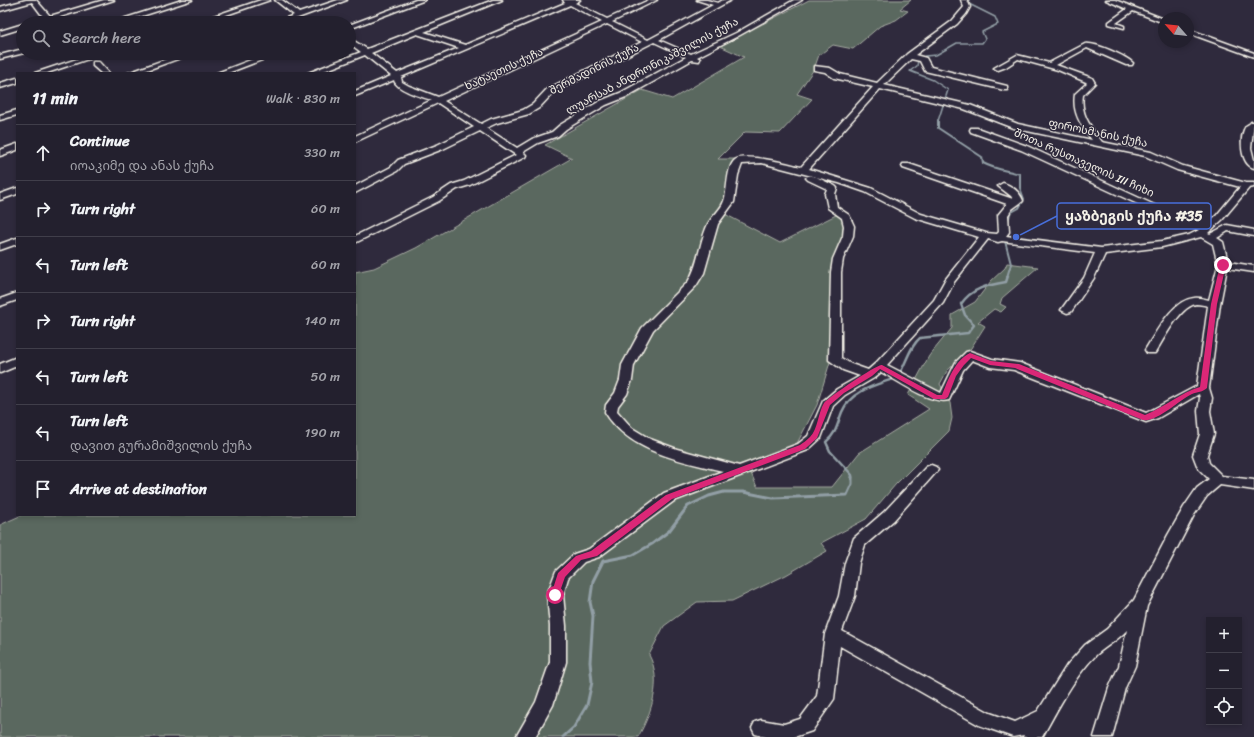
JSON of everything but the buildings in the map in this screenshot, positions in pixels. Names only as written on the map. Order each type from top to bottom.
[{"type":"street","points":[[0,9],[33,0],[46,16]]},
{"type":"street","points":[[59,16],[111,0]]},
{"type":"street","points":[[136,16],[189,0]]},
{"type":"street","points":[[218,16],[267,0]]},
{"type":"street","points":[[278,0],[299,16],[344,0]]},
{"type":"street","points":[[356,24],[422,0]]},
{"type":"street","points":[[356,56],[499,0]]},
{"type":"street","points":[[356,94],[566,2],[577,0]]},
{"type":"street","name":"ხატაეთის ქუჩა","points":[[356,139],[654,0]]},
{"type":"street","points":[[700,0],[719,5]]},
{"type":"street","name":"შერმადინის ქუჩა","points":[[356,189],[394,169],[402,162],[480,129],[494,121],[526,112],[536,106],[550,91],[649,40],[676,28],[728,0]]},
{"type":"street","name":"ლუარსაბ ანდრონიკაშვილის ქუჩა","points":[[356,239],[436,199],[454,187],[467,183],[520,153],[538,140],[555,135],[563,127],[603,103],[612,101],[694,59],[799,0]]},
{"type":"street","points":[[803,170],[878,86],[960,18],[967,7],[964,0]]},
{"type":"street","points":[[1109,0],[1158,19]]},
{"type":"street","points":[[566,2],[694,59]]},
{"type":"street","points":[[1122,28],[1111,23],[1132,9]]},
{"type":"street","points":[[0,33],[16,28]]},
{"type":"street","points":[[417,32],[464,47]]},
{"type":"street","points":[[1194,33],[1254,55]]},
{"type":"street","points":[[356,45],[367,52],[375,61],[397,76],[398,83],[406,88],[438,100],[480,129],[520,153]]},
{"type":"street","points":[[1050,65],[1087,45],[1129,63]]},
{"type":"street","points":[[685,69],[694,59],[715,52]]},
{"type":"street","points":[[0,57],[16,53]]},
{"type":"street","points":[[912,57],[923,60],[928,69],[1004,88]]},
{"type":"street","points":[[998,68],[1004,66],[1017,57],[1050,65],[1089,80],[1091,83],[1079,94],[1078,111],[1084,123],[1099,143]]},
{"type":"street","points":[[42,72],[77,60]]},
{"type":"street","points":[[135,72],[170,60]]},
{"type":"street","points":[[224,72],[257,60]]},
{"type":"street","points":[[315,72],[346,60]]},
{"type":"street","points":[[96,64],[104,72]]},
{"type":"street","name":"ფიროსმანის ქუჩა","points":[[817,68],[827,70],[838,76],[985,112],[1002,121],[1031,130],[1148,154],[1180,168],[1250,185]]},
{"type":"street","points":[[0,86],[16,80]]},
{"type":"street","points":[[0,118],[16,112]]},
{"type":"street","points":[[1254,124],[1249,128],[1246,146],[1247,158],[1254,165]]},
{"type":"street","name":"შოთა რუსთაველის III ჩიხი","points":[[974,130],[1024,148],[1206,233]]},
{"type":"street","points":[[0,153],[16,147]]},
{"type":"street","points":[[740,471],[670,452],[634,436],[611,412],[612,405],[621,394],[626,380],[628,364],[644,334],[648,328],[692,284],[699,273],[713,224],[730,202],[734,175],[738,161],[762,160],[803,170],[868,190],[918,216],[985,236],[998,238],[1101,251],[1162,244],[1227,228],[1254,233]]},
{"type":"street","points":[[906,166],[1014,203]]},
{"type":"street","points":[[803,170],[802,172],[832,188],[830,194],[833,208],[846,217],[849,226],[848,236],[838,259],[836,272],[835,360],[847,367],[875,370],[898,376],[936,397],[945,397],[953,376],[961,363],[970,355],[990,363],[1016,366],[1146,418],[1157,414],[1190,392],[1204,388]]},
{"type":"street","points":[[1206,233],[1250,185]]},
{"type":"street","points":[[998,238],[1004,232],[1003,215],[1014,203],[1018,201],[1018,197],[1014,192],[1003,186]]},
{"type":"street","points":[[0,197],[16,191]]},
{"type":"street","points":[[1206,233],[1218,242],[1223,265],[1214,304],[1204,388],[1206,398],[1204,411],[1207,434],[1200,455],[1203,465],[1218,480],[1254,485]]},
{"type":"street","points":[[525,737],[544,705],[558,662],[558,626],[555,595],[561,575],[579,558],[594,553],[669,497],[803,447],[814,438],[827,404],[841,392],[875,370],[939,301],[949,282],[962,263],[985,236]]},
{"type":"street","points":[[0,247],[16,241]]},
{"type":"street","points":[[1067,310],[1089,278],[1101,251]]},
{"type":"street","points":[[1223,265],[1254,269]]},
{"type":"street","points":[[0,303],[16,296]]},
{"type":"street","points":[[1151,350],[1178,310],[1186,303],[1201,301],[1214,304]]},
{"type":"street","points":[[0,369],[16,361]]},
{"type":"street","points":[[761,728],[784,732],[806,725],[825,699],[833,634],[847,596],[852,563],[859,542],[889,516],[931,470]]},
{"type":"street","points":[[1103,737],[1117,688],[1127,666],[1140,605],[1190,510],[1202,492],[1218,480]]},
{"type":"street","points":[[1032,737],[1074,670],[1091,650],[1113,634],[1140,605]]},
{"type":"street","points":[[833,634],[985,719],[1016,730],[1044,717]]},
{"type":"green space","points":[[809,0],[911,0],[900,9],[908,11],[896,20],[880,26],[853,49],[833,45],[819,55],[814,69],[797,94],[812,99],[780,133],[745,132],[718,159],[735,159],[728,198],[719,211],[780,243],[840,213],[847,231],[833,310],[830,362],[817,405],[790,457],[750,471],[757,487],[832,487],[859,453],[929,409],[908,395],[929,356],[952,328],[952,315],[975,302],[991,281],[1005,268],[1007,263],[1038,267],[1002,298],[1000,304],[1006,307],[1001,312],[994,309],[978,322],[985,326],[971,348],[947,371],[940,384],[950,403],[952,418],[949,431],[896,484],[866,519],[821,543],[827,551],[786,575],[732,601],[697,602],[664,626],[649,655],[655,676],[654,697],[643,728],[638,737],[0,737],[0,525],[20,516],[356,516],[356,272],[374,268],[416,248],[572,158],[545,145],[642,90],[672,99],[744,57],[720,46]]},
{"type":"waterway","points":[[938,121],[948,90],[933,80],[910,71],[917,66],[918,60],[925,56],[936,55],[957,43],[982,43],[985,39],[982,32],[998,24],[995,17],[969,4],[969,0]]},
{"type":"waterway","points":[[938,121],[938,128],[982,157],[983,163],[997,169],[1020,174],[1020,188],[1024,199],[1019,208],[1010,213],[1008,223]]},
{"type":"waterway","points":[[1005,241],[1011,264],[1007,277]]},
{"type":"waterway","points":[[899,375],[911,350],[920,338],[968,333],[974,325],[965,315],[961,304],[970,294],[981,288],[1006,282],[1008,276]]},
{"type":"waterway","points":[[563,737],[574,727],[587,705],[592,682],[590,662],[593,616],[590,602],[593,581],[603,561],[633,555],[652,544],[669,531],[688,506],[709,496],[724,492],[743,492],[773,498],[847,495],[852,484],[852,475],[830,451],[826,442],[835,432],[842,412],[851,398],[865,389],[896,378]]},
{"type":"place","name":"ყაზბეგის ქუჩა #35","points":[[1016,237]]},
{"type":"route","points":[[555,595],[561,575],[579,558],[594,553],[669,497],[803,447],[814,438],[827,404],[841,392],[870,375],[880,366],[936,397],[945,397],[953,376],[961,363],[970,355],[990,363],[1016,366],[1146,418],[1157,414],[1190,392],[1204,388],[1214,304],[1223,265]]}]
